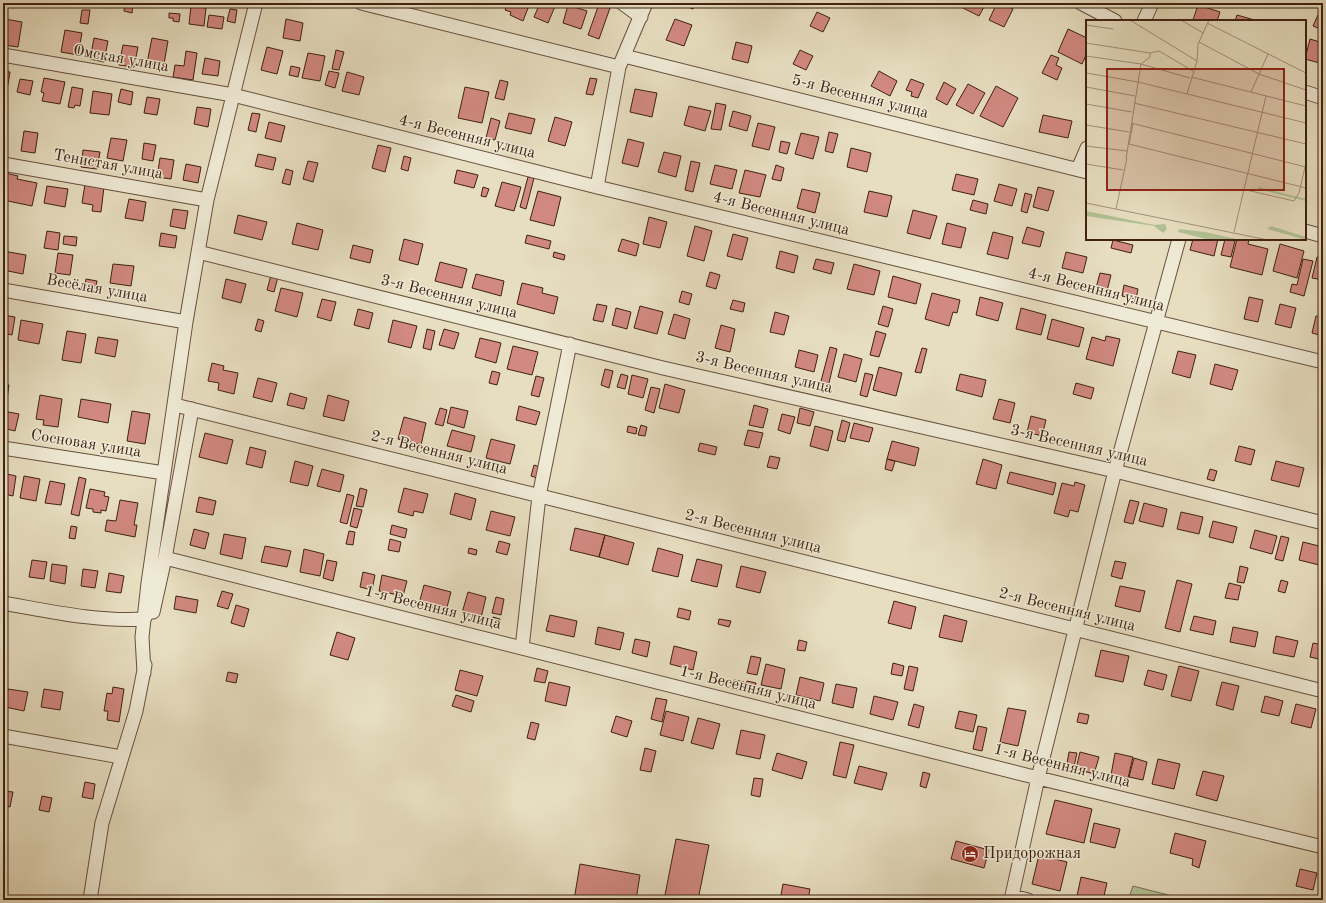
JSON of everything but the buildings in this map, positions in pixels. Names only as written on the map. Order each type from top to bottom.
[{"type":"street","points":[[144,673],[142,637],[144,619],[186,322],[207,200],[256,3]]},
{"type":"street","name":"5-я Весенняя улица","points":[[361,3],[622,62],[1082,171]]},
{"type":"street","points":[[622,3],[641,17]]},
{"type":"street","points":[[597,187],[622,62],[646,3]]},
{"type":"street","points":[[1081,3],[1113,20]]},
{"type":"street","points":[[1144,20],[1152,3]]},
{"type":"street","name":"Омская улица","points":[[3,55],[233,95]]},
{"type":"street","points":[[1306,92],[1323,98]]},
{"type":"street","name":"4-я Весенняя улица","points":[[233,95],[597,187],[1323,362]]},
{"type":"street","points":[[1082,171],[1086,153]]},
{"type":"street","name":"Тенистая улица","points":[[3,164],[207,200]]},
{"type":"street","points":[[1306,231],[1323,236]]},
{"type":"street","points":[[1028,900],[1011,898],[1038,778],[1076,630],[1114,471],[1179,240]]},
{"type":"street","name":"3-я Весенняя улица","points":[[198,252],[663,368],[1114,471],[1323,523]]},
{"type":"street","name":"Весёлая улица","points":[[3,290],[186,322]]},
{"type":"street","points":[[522,648],[539,496],[570,344]]},
{"type":"street","name":"2-я Весенняя улица","points":[[175,406],[1323,691]]},
{"type":"street","points":[[90,900],[102,823],[136,711],[144,673],[154,602],[164,558],[192,409]]},
{"type":"street","name":"Сосновая улица","points":[[3,448],[164,473]]},
{"type":"street","name":"1-я Весенняя улица","points":[[164,558],[1038,778],[1323,847]]},
{"type":"street","points":[[144,619],[154,602]]},
{"type":"street","points":[[3,603],[93,618],[126,620],[144,619]]},
{"type":"street","points":[[3,736],[121,757]]},
{"type":"green space","points":[[1133,886],[1188,900],[1128,900]]},
{"type":"place","name":"Придорожная","points":[[970,854]]}]
